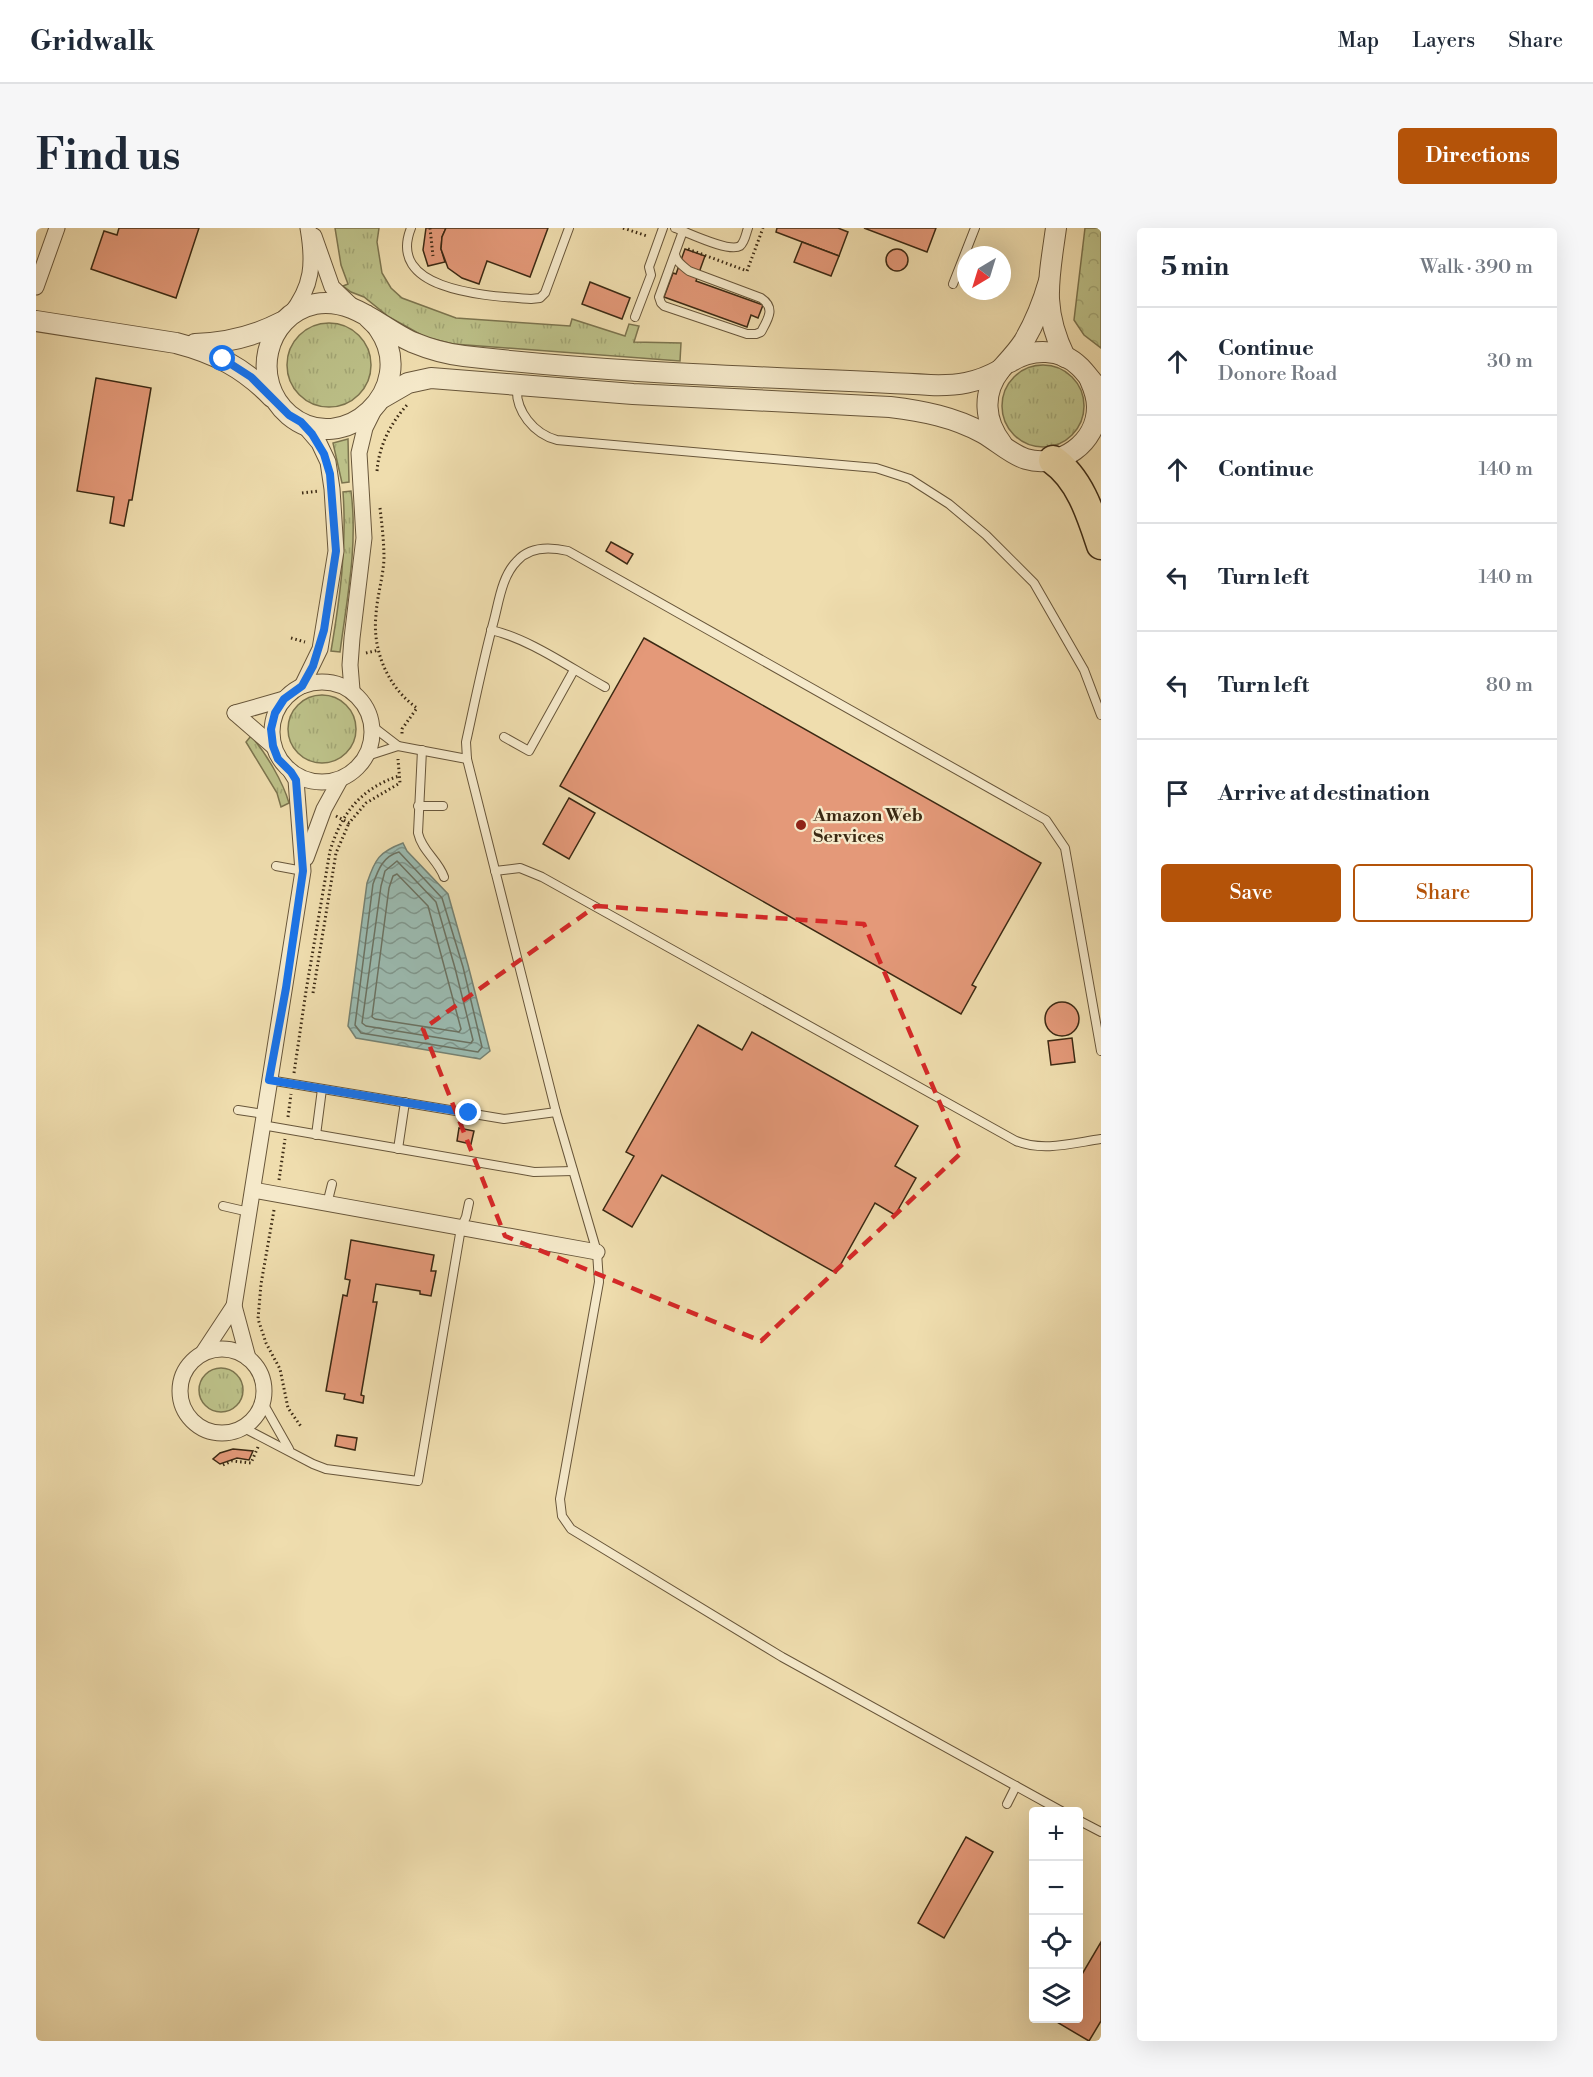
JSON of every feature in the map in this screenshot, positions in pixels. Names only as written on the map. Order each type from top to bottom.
[{"type":"highway","points":[[1053,460],[1074,481],[1101,545]]},
{"type":"street","points":[[36,287],[57,228]]},
{"type":"street","points":[[310,228],[332,287],[379,328],[387,345],[391,363],[389,381],[365,428],[359,453],[364,538],[352,638],[352,690]]},
{"type":"street","points":[[280,406],[269,385],[265,362],[274,333],[304,296],[311,275],[310,228]]},
{"type":"street","points":[[1056,228],[1049,281],[1049,312],[1057,341],[1065,357]]},
{"type":"street","points":[[1002,445],[989,421],[987,408],[990,388],[1030,330],[1049,281]]},
{"type":"street","points":[[36,321],[176,343],[212,353],[251,377],[289,415],[301,422],[320,428],[340,427],[360,420],[379,403],[408,383],[431,378],[633,394],[914,410],[955,420],[1013,453],[1040,462],[1068,455],[1095,432],[1096,386],[1080,366],[1065,357],[1050,352],[1034,352],[1019,356],[987,377],[967,384],[930,385],[673,373],[464,356],[428,348],[410,341],[361,312],[342,304],[328,303],[314,304],[300,309],[267,330],[228,341],[176,343]]},
{"type":"street","points":[[301,422],[319,443],[328,462],[336,551],[320,648],[302,686]]},
{"type":"street","points":[[248,1358],[234,1306],[304,867],[324,809],[340,780],[357,769],[367,756],[372,741],[372,726],[368,712],[352,690],[335,684],[318,682],[302,686],[284,699],[235,713],[273,746]]},
{"type":"street","points":[[284,699],[275,713],[271,729],[273,746],[278,759],[296,780],[304,867]]},
{"type":"street","points":[[291,772],[314,781],[340,780]]},
{"type":"street","points":[[252,1190],[597,1252]]},
{"type":"street","points":[[203,1353],[234,1306]]},
{"type":"street","points":[[215,1349],[227,1349],[238,1352],[257,1367],[263,1378],[265,1391],[263,1403],[253,1421],[244,1428],[232,1433],[218,1434],[193,1423],[184,1412],[180,1399],[182,1378],[192,1361],[203,1353],[215,1349]]},
{"type":"lane","points":[[411,228],[407,242],[410,258],[417,271],[430,279],[466,293],[531,299],[540,298],[545,293],[569,228]]},
{"type":"lane","points":[[635,317],[651,275],[649,267],[663,228]]},
{"type":"lane","points":[[675,253],[677,260],[689,271],[762,298],[769,303],[771,310],[761,332],[756,334],[747,334],[664,306],[659,297],[675,253],[679,230],[729,248],[743,243],[748,228]]},
{"type":"lane","points":[[952,284],[975,228]]},
{"type":"lane","points":[[517,385],[518,402],[534,429],[557,440],[876,468],[910,479],[949,504],[986,535],[1034,583],[1084,670],[1101,715]]},
{"type":"lane","points":[[1054,1807],[782,1657],[571,1528],[562,1516],[560,1500],[599,1282],[597,1252],[556,1112],[467,759],[466,742],[491,630],[507,574],[517,560],[529,552],[544,548],[568,551],[1047,820],[1065,848],[1101,1051]]},
{"type":"lane","points":[[491,630],[522,641],[605,687]]},
{"type":"lane","points":[[504,737],[529,751],[574,670]]},
{"type":"lane","points":[[372,726],[399,746],[467,759]]},
{"type":"lane","points":[[367,756],[399,746]]},
{"type":"lane","points":[[422,750],[417,825],[420,841],[441,867],[444,877]]},
{"type":"lane","points":[[418,806],[443,806]]},
{"type":"lane","points":[[276,866],[304,867]]},
{"type":"lane","points":[[495,871],[520,868],[542,877],[1016,1141],[1028,1146],[1040,1147],[1101,1139]]},
{"type":"lane","points":[[269,1080],[504,1119],[556,1112]]},
{"type":"lane","points":[[316,1135],[322,1089]]},
{"type":"lane","points":[[398,1149],[405,1102]]},
{"type":"lane","points":[[238,1110],[286,1130],[534,1172],[573,1171]]},
{"type":"lane","points":[[327,1204],[332,1184]]},
{"type":"lane","points":[[244,1428],[313,1464],[326,1468],[418,1481],[460,1228],[466,1217],[469,1203]]},
{"type":"lane","points":[[223,1206],[249,1212]]},
{"type":"lane","points":[[263,1403],[290,1451]]},
{"type":"lane","points":[[1006,1804],[1016,1786]]},
{"type":"lane","points":[[1083,1823],[1101,1832]]},
{"type":"path","points":[[430,228],[434,256]]},
{"type":"path","points":[[377,474],[380,453],[387,434],[399,414],[411,402]]},
{"type":"path","points":[[302,493],[323,490]]},
{"type":"path","points":[[313,993],[336,853],[356,813],[374,797],[400,783],[398,765],[402,729],[417,708],[404,699],[391,682],[379,650],[375,617],[384,559],[379,505]]},
{"type":"path","points":[[291,638],[313,645]]},
{"type":"path","points":[[360,654],[379,650]]},
{"type":"path","points":[[302,1428],[288,1408],[280,1369],[266,1344],[258,1319],[261,1284],[330,852],[342,819],[364,795],[383,782],[399,776]]},
{"type":"path","points":[[333,814],[349,823]]},
{"type":"path","points":[[223,1465],[232,1461],[251,1463],[262,1437]]},
{"type":"highlighted area","points":[[596,906],[864,924],[961,1153],[761,1341],[505,1236],[423,1029]]},
{"type":"green space","points":[[335,228],[379,228],[377,242],[382,273],[391,288],[402,298],[456,318],[570,326],[572,319],[625,336],[629,324],[639,326],[634,342],[681,343],[680,361],[453,344],[425,337],[389,317],[364,297],[343,286],[348,284],[341,265]]},
{"type":"green space","points":[[1085,228],[1101,228],[1101,348],[1084,335],[1074,320]]},
{"type":"green space","points":[[321,323],[337,323],[353,330],[364,341],[371,357],[368,381],[359,395],[337,407],[321,407],[305,400],[294,389],[287,373],[287,357],[294,341],[305,330]]},
{"type":"green space","points":[[1043,365],[1059,368],[1072,377],[1081,390],[1084,406],[1081,422],[1072,435],[1059,444],[1043,447],[1027,444],[1014,435],[1005,422],[1002,406],[1005,390],[1014,377],[1027,368]]},
{"type":"green space","points":[[348,439],[349,482],[342,483],[333,443]]},
{"type":"green space","points":[[351,491],[352,552],[340,652],[331,651],[342,572],[343,492]]},
{"type":"green space","points":[[322,695],[335,698],[346,705],[353,716],[356,729],[353,742],[346,753],[335,760],[322,763],[309,760],[298,753],[291,742],[288,729],[291,716],[298,705],[309,698]]},
{"type":"green space","points":[[251,736],[268,759],[283,786],[289,803],[281,807],[277,793],[246,742]]},
{"type":"green space","points":[[221,1368],[236,1375],[243,1390],[236,1405],[221,1412],[206,1405],[199,1390],[206,1375]]},
{"type":"water","points":[[403,843],[407,851],[448,894],[490,1051],[480,1059],[356,1038],[348,1026],[367,883],[379,857]]},
{"type":"building","points":[[119,228],[199,228],[176,298],[91,269],[104,231],[117,235]]},
{"type":"building","points":[[426,228],[446,228],[442,237],[441,249],[445,262],[428,266],[423,250]]},
{"type":"building","points":[[446,228],[548,228],[530,277],[487,261],[479,284],[462,278],[448,268],[441,249],[442,237]]},
{"type":"building","points":[[777,228],[838,228],[848,232],[839,256],[776,232]]},
{"type":"building","points":[[864,228],[936,228],[927,252]]},
{"type":"building","points":[[802,242],[839,256],[831,276],[794,262]]},
{"type":"building","points":[[685,249],[705,256],[696,281],[763,305],[758,318],[751,315],[747,327],[664,297]]},
{"type":"building","points":[[897,249],[905,252],[908,260],[905,268],[897,271],[889,268],[886,260],[889,252]]},
{"type":"building","points":[[590,282],[630,298],[622,319],[582,304]]},
{"type":"building","points":[[96,378],[151,388],[132,500],[129,500],[124,526],[110,523],[114,497],[77,491]]},
{"type":"building","points":[[611,542],[633,554],[627,564],[606,551]]},
{"type":"building","name":"Amazon Web Services","points":[[644,638],[1041,863],[972,985],[976,987],[961,1014],[560,786]]},
{"type":"building","points":[[569,798],[595,813],[569,859],[543,844]]},
{"type":"building","points":[[1062,1002],[1074,1007],[1079,1019],[1074,1031],[1062,1036],[1050,1031],[1045,1019],[1050,1007]]},
{"type":"building","points":[[698,1025],[742,1050],[752,1032],[918,1126],[895,1166],[916,1178],[895,1215],[875,1203],[836,1273],[662,1175],[632,1227],[603,1210],[634,1156],[626,1152]]},
{"type":"building","points":[[1072,1038],[1075,1062],[1051,1065],[1048,1041]]},
{"type":"building","points":[[459,1128],[474,1131],[471,1144],[457,1141]]},
{"type":"building","points":[[351,1240],[434,1255],[431,1271],[436,1271],[431,1296],[420,1294],[420,1291],[376,1284],[373,1302],[377,1302],[361,1395],[364,1396],[363,1403],[344,1399],[345,1394],[326,1391],[343,1295],[347,1296],[350,1280],[345,1279]]},
{"type":"building","points":[[337,1435],[357,1438],[355,1450],[335,1446]]},
{"type":"building","points":[[233,1449],[253,1451],[249,1460],[237,1458],[220,1464],[213,1459],[220,1453]]},
{"type":"building","points":[[966,1837],[993,1852],[944,1938],[918,1923]]},
{"type":"building","points":[[1101,1942],[1101,2021],[1089,2041],[1058,2023],[1083,2023],[1083,1973]]},
{"type":"place","name":"Amazon Web Services","points":[[801,825]]},
{"type":"route","points":[[223,359],[251,377],[289,415],[301,422],[319,443],[328,462],[330,474],[336,551],[324,630],[317,657],[302,686],[292,691],[275,713],[271,729],[273,746],[278,759],[296,780],[304,864],[286,988],[269,1080],[469,1113]]}]
